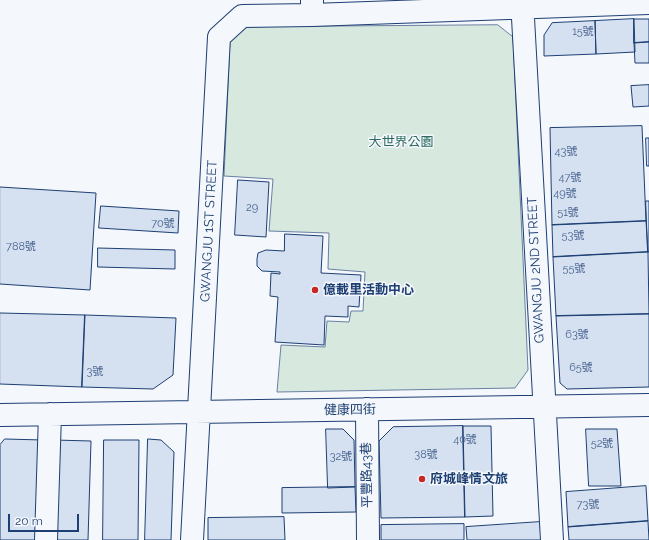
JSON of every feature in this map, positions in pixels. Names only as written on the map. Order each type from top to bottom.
[{"type":"street","name":"GWANGJU 1ST STREET","points":[[192,540],[219,37],[242,16],[312,7],[522,3],[649,3]]},
{"type":"street","name":"GWANGJU 2ND STREET","points":[[522,3],[552,540]]},
{"type":"street","name":"健康四街","points":[[0,415],[649,405]]},
{"type":"street","name":"平豐路43巷","points":[[367,409],[368,540]]},
{"type":"street","points":[[46,540],[50,414]]},
{"type":"green space","name":"大世界公園","points":[[498,25],[513,37],[528,370],[515,388],[277,392],[281,345],[325,347],[327,321],[349,322],[351,311],[363,311],[365,272],[328,269],[329,233],[269,231],[273,179],[224,176],[230,41],[243,27]]},
{"type":"building","points":[[634,19],[649,19],[649,42],[634,43]]},
{"type":"building","points":[[634,19],[635,52],[596,54],[595,21]]},
{"type":"building","points":[[595,21],[596,54],[544,56],[544,35],[552,23]]},
{"type":"building","points":[[649,42],[649,63],[635,63],[634,43]]},
{"type":"building","points":[[649,85],[649,106],[633,107],[631,86]]},
{"type":"building","points":[[642,126],[646,221],[552,225],[550,128]]},
{"type":"building","points":[[646,138],[649,138],[649,166],[647,166]]},
{"type":"building","points":[[238,180],[269,182],[266,237],[235,235]]},
{"type":"building","points":[[0,187],[96,193],[90,290],[0,284]]},
{"type":"building","points":[[646,201],[649,201],[649,252],[648,252]]},
{"type":"building","points":[[101,206],[179,211],[178,233],[99,228]]},
{"type":"building","points":[[646,221],[648,252],[553,257],[552,225]]},
{"type":"building","name":"億載里活動中心","points":[[285,234],[323,236],[321,273],[361,275],[359,307],[348,306],[348,317],[325,316],[324,345],[275,342],[278,297],[270,296],[271,273],[280,274],[280,272],[262,271],[257,266],[257,259],[258,253],[266,250],[284,251]]},
{"type":"building","points":[[98,248],[175,250],[175,269],[98,267]]},
{"type":"building","points":[[648,252],[649,314],[556,316],[553,257]]},
{"type":"building","points":[[0,313],[85,315],[82,387],[0,384]]},
{"type":"building","points":[[649,314],[649,387],[567,389],[560,383],[556,316]]},
{"type":"building","points":[[85,315],[176,318],[173,375],[153,389],[82,387]]},
{"type":"building","points":[[463,426],[491,426],[493,516],[465,517]]},
{"type":"building","name":"府城峰情文旅","points":[[463,426],[465,517],[381,518],[379,441],[393,427]]},
{"type":"building","points":[[326,429],[343,429],[354,440],[355,487],[328,488]]},
{"type":"building","points":[[586,429],[617,429],[621,486],[589,486]]},
{"type":"building","points":[[5,439],[43,440],[40,540],[0,540],[0,445]]},
{"type":"building","points":[[148,439],[161,440],[174,452],[171,540],[145,540]]},
{"type":"building","points":[[54,440],[91,441],[88,540],[51,540]]},
{"type":"building","points":[[104,440],[139,440],[138,540],[103,540]]},
{"type":"building","points":[[646,486],[648,521],[568,527],[566,492]]},
{"type":"building","points":[[355,487],[356,512],[282,513],[282,488]]},
{"type":"building","points":[[284,517],[285,540],[208,540],[208,518]]},
{"type":"building","points":[[648,521],[649,540],[569,540],[568,527]]},
{"type":"building","points":[[540,522],[541,540],[467,540],[466,527]]},
{"type":"building","points":[[464,524],[464,540],[381,540],[381,525]]},
{"type":"place","name":"億載里活動中心","points":[[315,290]]},
{"type":"place","name":"府城峰情文旅","points":[[422,479]]}]
